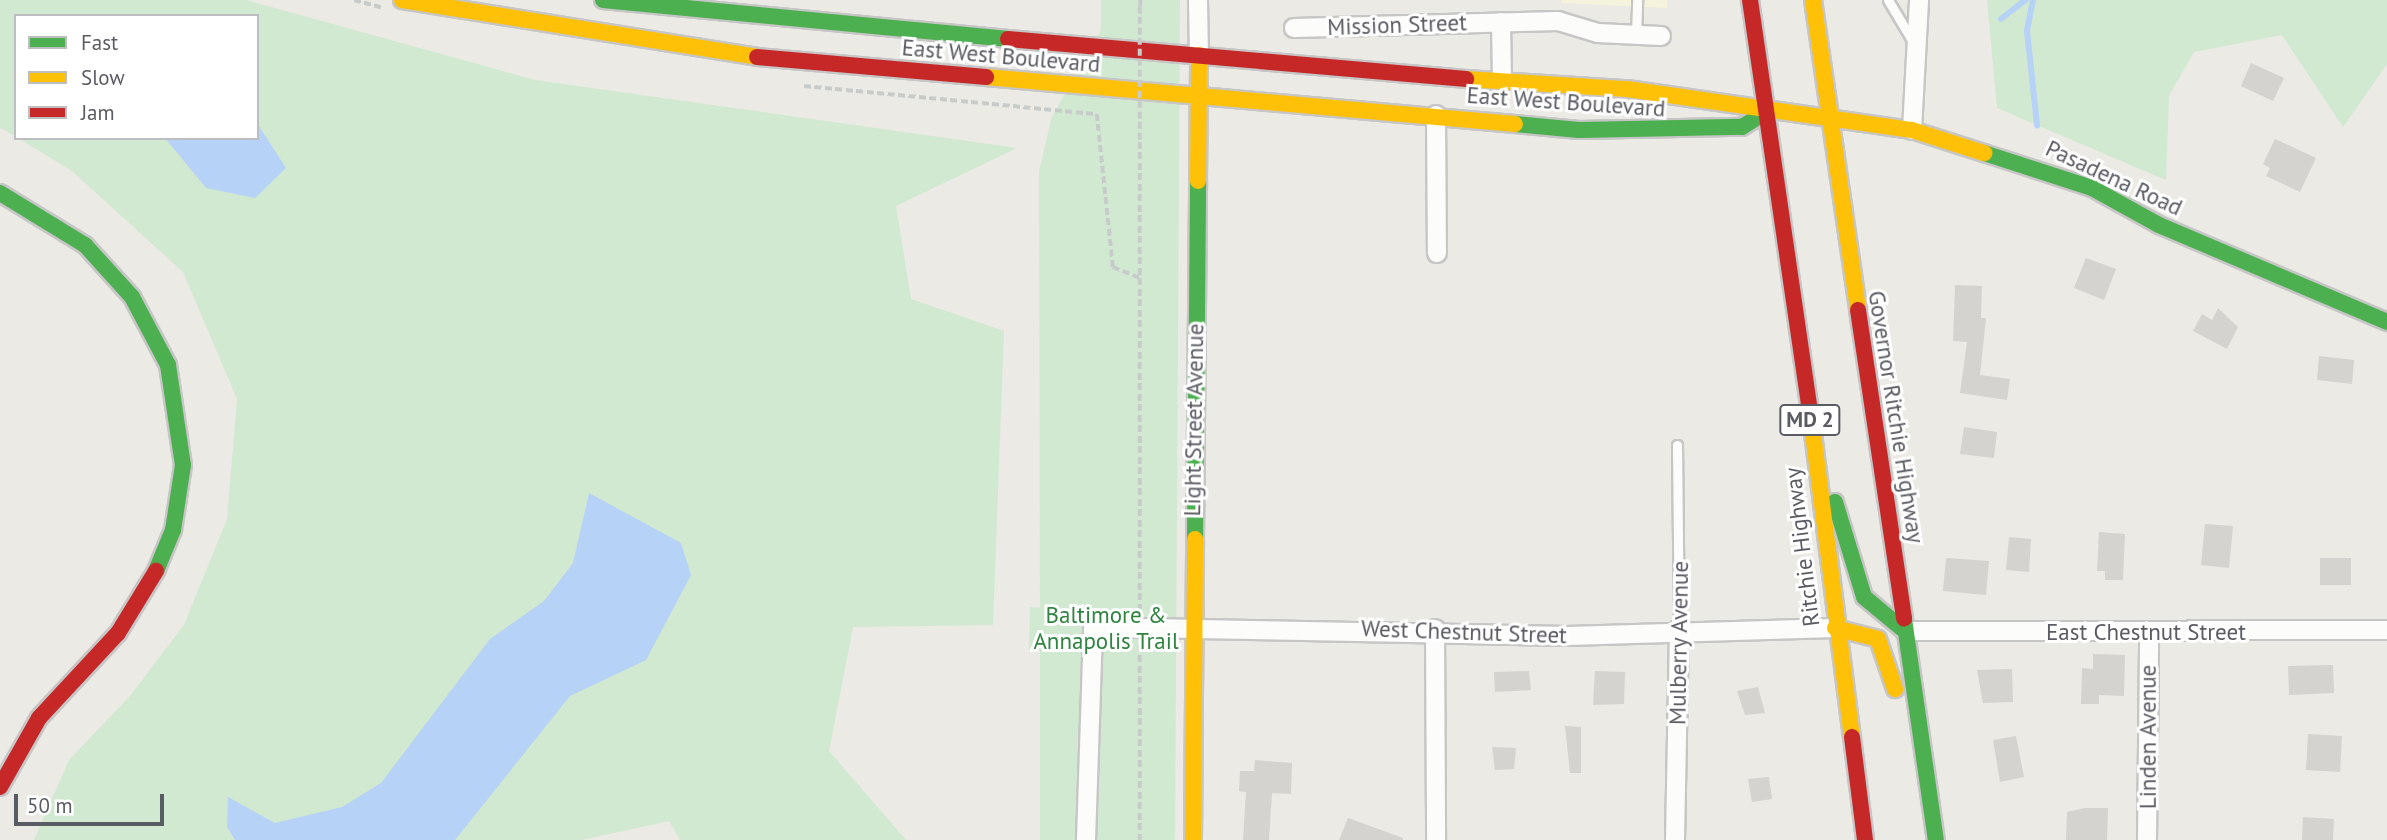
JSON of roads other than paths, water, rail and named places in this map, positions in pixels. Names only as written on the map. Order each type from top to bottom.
[{"type":"main road","name":"East West Boulevard","points":[[402,0],[716,53],[1198,98],[1647,133],[1742,127],[1768,111]]},
{"type":"main road","name":"East West Boulevard","points":[[603,0],[1199,55],[1745,101],[1768,111]]},
{"type":"main road","name":"Ritchie Highway","points":[[1750,0],[1810,416],[1835,628],[1865,840]]},
{"type":"main road","name":"Governor Ritchie Highway","points":[[1813,0],[1935,840]]},
{"type":"main road","name":"Light Street Avenue","points":[[1193,840],[1191,627],[1199,55]]},
{"type":"main road","name":"Pasadena Road","points":[[1768,111],[1912,130],[2092,188],[2159,225],[2387,322]]},
{"type":"main road","points":[[0,193],[85,245],[132,297],[168,365],[183,465],[173,530],[141,601],[39,718],[0,787]]},
{"type":"main road","points":[[1810,416],[1864,597],[1905,631]]},
{"type":"main road","points":[[1835,628],[1864,631],[1887,650],[1935,840]]},
{"type":"street","name":"Light Street Avenue","points":[[1198,0],[1199,55]]},
{"type":"street","points":[[1912,130],[1919,0]]},
{"type":"street","name":"Mission Street","points":[[1294,28],[1558,21],[1598,33],[1661,36]]},
{"type":"street","name":"Mission Street","points":[[1501,22],[1502,79]]},
{"type":"street","points":[[1436,115],[1437,253]]},
{"type":"street","name":"West Chestnut Street","points":[[1086,840],[1093,627],[1435,629],[1567,636],[1679,629],[1835,628]]},
{"type":"street","points":[[1435,629],[1436,840]]},
{"type":"street","name":"Mulberry Avenue","points":[[1675,840],[1679,629]]},
{"type":"street","name":"East Chestnut Street","points":[[1905,631],[2149,634],[2387,630]]},
{"type":"street","name":"Linden Avenue","points":[[2147,840],[2149,634]]},
{"type":"lane","points":[[1636,35],[1637,0]]},
{"type":"lane","points":[[1888,0],[1904,36],[1918,48]]},
{"type":"lane","name":"Mulberry Avenue","points":[[1677,445],[1679,629]]},
{"type":"water","points":[[259,126],[286,168],[255,198],[206,188],[167,140],[259,140]]},
{"type":"water","points":[[589,493],[681,543],[691,575],[646,660],[570,696],[455,840],[235,840],[227,827],[228,797],[275,823],[342,807],[381,783],[490,639],[544,601],[573,563]]},
{"type":"waterway","points":[[2001,19],[2025,0]]},
{"type":"waterway","points":[[2033,0],[2027,31],[2037,125]]},
{"type":"park label","name":"Baltimore & Annapolis Trail","points":[[1106,628]]}]
